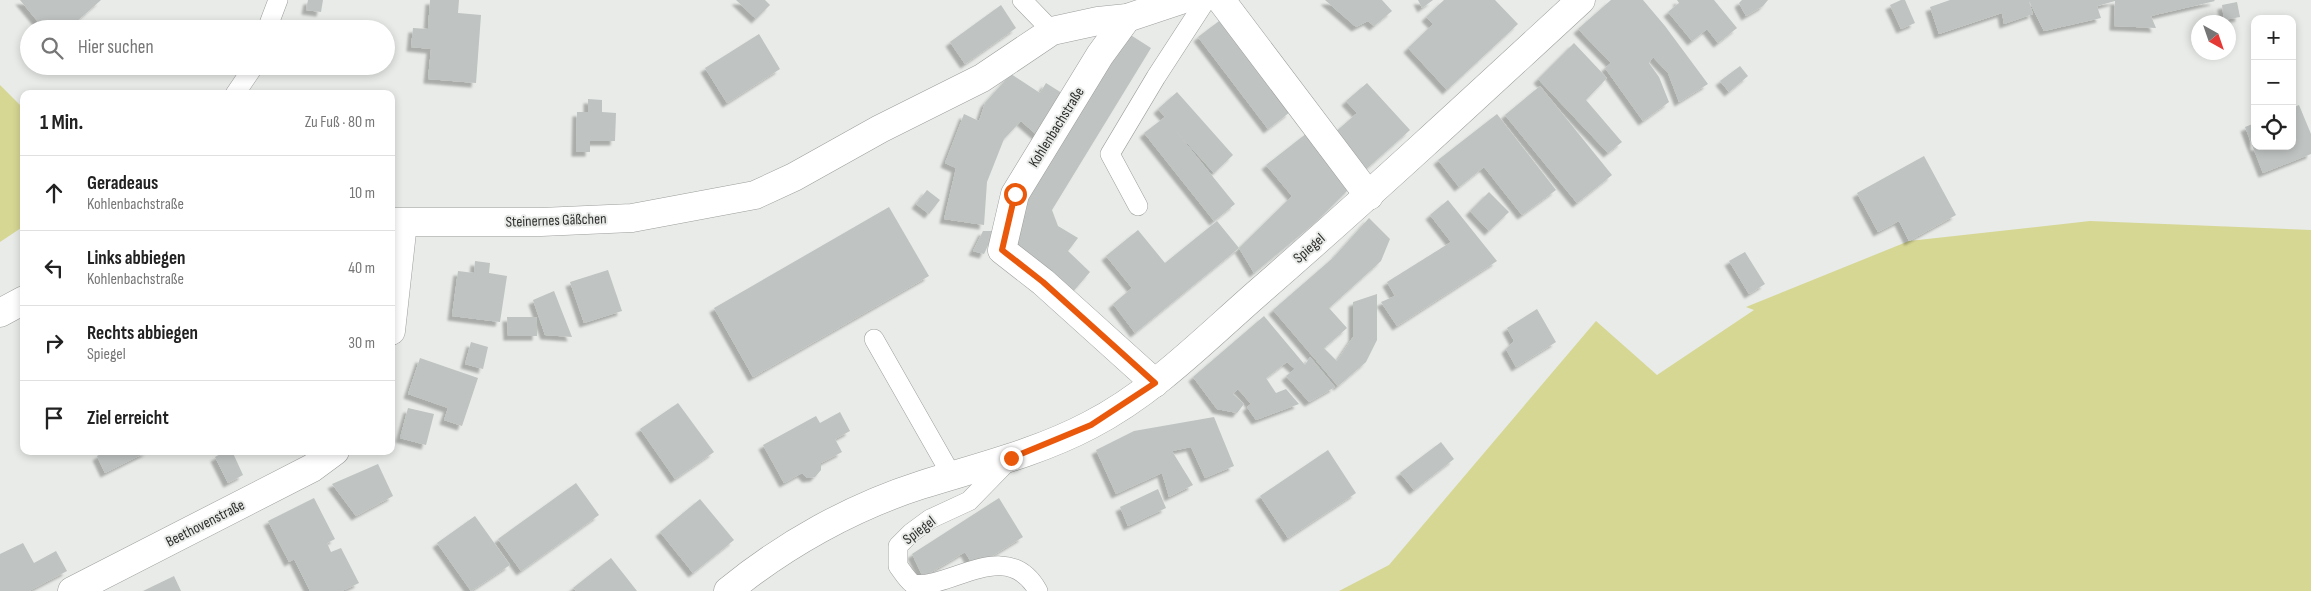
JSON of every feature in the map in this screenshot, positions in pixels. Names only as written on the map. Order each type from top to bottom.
[{"type":"street","points":[[1052,31],[1128,18],[1181,0]]},
{"type":"street","points":[[1221,0],[1369,196]]},
{"type":"street","name":"Spiegel","points":[[728,591],[791,546],[848,514],[919,486],[1011,458],[1091,425],[1155,383],[1369,196],[1581,0]]},
{"type":"street","name":"Kohlenbachstraße","points":[[1128,18],[1100,56],[1015,194],[1002,250],[1043,282],[1155,383]]},
{"type":"street","name":"Steinernes Gäßchen","points":[[397,222],[541,222],[632,218],[755,195],[794,177],[880,129],[982,78],[1052,31]]},
{"type":"street","points":[[395,258],[397,222]]},
{"type":"street","points":[[0,313],[20,302]]},
{"type":"street","name":"Beethovenstraße","points":[[72,591],[312,468],[330,455]]},
{"type":"lane","points":[[271,20],[278,0]]},
{"type":"lane","points":[[1022,0],[1052,31]]},
{"type":"lane","points":[[1138,206],[1110,154],[1156,77],[1206,0]]},
{"type":"lane","points":[[238,90],[248,75]]},
{"type":"lane","points":[[874,339],[952,476]]},
{"type":"lane","name":"Spiegel","points":[[1011,458],[969,501],[930,519],[911,533],[898,546],[898,566],[912,584],[927,588],[988,570],[1010,569],[1031,579],[1038,591]]},
{"type":"green space","points":[[0,85],[20,105],[20,229],[0,242]]},
{"type":"green space","points":[[2090,221],[2311,230],[2311,591],[1339,591],[1389,565],[1596,321],[1657,375],[1754,310],[1746,307],[1909,241]]},
{"type":"building","points":[[20,0],[101,0],[78,20],[37,20]]},
{"type":"building","points":[[308,0],[323,0],[321,12],[306,10]]},
{"type":"building","points":[[430,0],[459,0],[458,13],[481,15],[476,83],[428,79],[431,49],[411,47],[413,28],[428,29]]},
{"type":"building","points":[[736,0],[765,0],[770,5],[756,19]]},
{"type":"building","points":[[1325,0],[1382,0],[1392,11],[1374,26],[1368,21],[1356,27]]},
{"type":"building","points":[[1418,0],[1433,0],[1422,8]]},
{"type":"building","points":[[1444,0],[1495,0],[1518,24],[1447,90],[1408,48],[1433,24],[1426,17]]},
{"type":"building","points":[[1611,0],[1643,0],[1708,84],[1679,102],[1668,73],[1653,57],[1649,63],[1659,77],[1669,102],[1643,121],[1605,68],[1611,63],[1578,29]]},
{"type":"building","points":[[1677,0],[1714,0],[1737,28],[1718,43],[1707,29],[1692,41],[1668,12],[1679,3]]},
{"type":"building","points":[[1742,0],[1768,0],[1763,6],[1746,16],[1739,3]]},
{"type":"building","points":[[1905,0],[1915,23],[1901,29],[1890,5]]},
{"type":"building","points":[[1950,0],[2215,1],[2151,16],[2156,28],[2114,26],[2115,1],[2097,6],[2101,18],[2044,31],[2029,1],[2033,14],[2004,24],[2002,13],[1939,34],[1930,7]]},
{"type":"building","points":[[2237,2],[2240,17],[2236,18],[2236,15],[2223,15],[2222,5]]},
{"type":"building","points":[[1001,5],[1016,28],[965,64],[950,42]]},
{"type":"building","points":[[1219,21],[1290,112],[1268,129],[1198,37]]},
{"type":"building","points":[[759,34],[780,69],[727,103],[705,68]]},
{"type":"building","points":[[1129,34],[1151,48],[1052,210],[1058,226],[1078,238],[1068,251],[1090,272],[1071,294],[1013,247],[1025,198]]},
{"type":"building","points":[[1574,43],[1607,78],[1586,100],[1622,142],[1608,153],[1538,79]]},
{"type":"building","points":[[1740,66],[1748,76],[1729,92],[1720,81]]},
{"type":"building","points":[[1011,74],[1040,93],[1046,83],[1065,95],[1038,136],[1021,121],[1004,139],[987,182],[984,225],[944,219],[956,168],[945,163],[964,114],[979,121],[985,103]]},
{"type":"building","points":[[1367,83],[1410,130],[1364,171],[1332,135],[1357,113],[1346,101]]},
{"type":"building","points":[[1540,86],[1612,175],[1577,203],[1505,115]]},
{"type":"building","points":[[1177,92],[1233,155],[1214,173],[1171,125],[1235,204],[1214,221],[1144,133],[1165,117],[1158,109]]},
{"type":"building","points":[[588,99],[602,100],[602,112],[616,113],[615,141],[590,141],[590,152],[576,152],[577,112],[588,112]]},
{"type":"building","points":[[2299,105],[2311,134],[2311,154],[2263,173],[2254,150],[2296,150],[2296,106]]},
{"type":"building","points":[[1497,114],[1556,190],[1522,215],[1484,167],[1459,187],[1438,160]]},
{"type":"building","points":[[2251,125],[2251,142],[2245,127]]},
{"type":"building","points":[[1307,133],[1350,188],[1316,222],[1254,273],[1239,248],[1292,196],[1266,165]]},
{"type":"building","points":[[1924,156],[1956,215],[1909,241],[1899,221],[1878,232],[1857,193]]},
{"type":"building","points":[[927,190],[940,200],[929,214],[916,204]]},
{"type":"building","points":[[1489,192],[1509,212],[1489,231],[1470,211]]},
{"type":"building","points":[[1448,200],[1497,261],[1397,326],[1381,302],[1395,296],[1387,282],[1451,242],[1430,215]]},
{"type":"building","points":[[889,207],[929,276],[753,377],[714,308]]},
{"type":"building","points":[[1369,218],[1390,239],[1381,261],[1329,308],[1347,328],[1324,348],[1337,361],[1353,337],[1353,302],[1377,294],[1377,340],[1366,362],[1338,386],[1273,310],[1334,257]]},
{"type":"building","points":[[1217,221],[1239,248],[1135,333],[1113,304],[1132,288],[1106,256],[1138,230],[1165,263]]},
{"type":"building","points":[[983,231],[995,231],[984,254],[973,251]]},
{"type":"building","points":[[1745,252],[1765,284],[1749,294],[1729,261]]},
{"type":"building","points":[[475,261],[490,263],[489,273],[507,276],[500,322],[452,316],[458,271],[474,273]]},
{"type":"building","points":[[608,270],[622,311],[584,323],[570,282]]},
{"type":"building","points":[[554,291],[572,337],[545,335],[533,300]]},
{"type":"building","points":[[1537,309],[1556,342],[1516,367],[1506,349],[1514,341],[1507,328]]},
{"type":"building","points":[[1264,316],[1305,365],[1310,357],[1335,387],[1309,402],[1286,376],[1295,369],[1287,362],[1266,378],[1276,393],[1286,389],[1299,404],[1256,420],[1247,407],[1251,404],[1238,389],[1233,394],[1244,404],[1237,413],[1217,409],[1193,377]]},
{"type":"building","points":[[507,317],[537,317],[537,336],[508,336]]},
{"type":"building","points":[[471,342],[488,347],[483,369],[465,364]]},
{"type":"building","points":[[420,358],[478,378],[462,426],[444,420],[448,408],[408,394]]},
{"type":"building","points":[[678,403],[714,452],[675,479],[640,429]]},
{"type":"building","points":[[408,408],[434,414],[426,445],[400,438]]},
{"type":"building","points":[[840,412],[850,431],[835,439],[842,452],[821,463],[821,470],[815,477],[807,478],[802,473],[784,483],[763,445],[816,416],[820,423]]},
{"type":"building","points":[[1214,417],[1234,466],[1205,478],[1191,447],[1172,451],[1193,485],[1169,497],[1162,473],[1116,494],[1096,450],[1134,431]]},
{"type":"building","points":[[1441,442],[1454,459],[1414,490],[1400,473]]},
{"type":"building","points":[[1328,450],[1356,493],[1288,538],[1260,496]]},
{"type":"building","points":[[99,455],[141,455],[105,473],[97,456]]},
{"type":"building","points":[[219,455],[234,455],[243,475],[228,483],[215,457]]},
{"type":"building","points":[[378,464],[393,496],[356,516],[332,484]]},
{"type":"building","points":[[576,483],[599,515],[521,571],[498,539]]},
{"type":"building","points":[[1158,489],[1166,508],[1128,526],[1120,507]]},
{"type":"building","points":[[314,498],[335,539],[327,543],[331,552],[341,548],[359,583],[342,591],[310,591],[294,559],[289,562],[268,521]]},
{"type":"building","points":[[999,498],[1023,537],[974,567],[965,552],[923,577],[912,554]]},
{"type":"building","points":[[700,499],[734,540],[693,573],[660,532]]},
{"type":"building","points":[[475,516],[510,565],[471,591],[437,543]]},
{"type":"building","points":[[23,543],[34,563],[56,551],[67,571],[29,591],[0,591],[0,554]]},
{"type":"building","points":[[611,558],[637,591],[576,591],[573,588]]},
{"type":"building","points":[[174,576],[181,591],[143,591]]},
{"type":"route","points":[[1011,458],[1091,425],[1155,383],[1043,282],[1002,250],[1015,194]]}]
